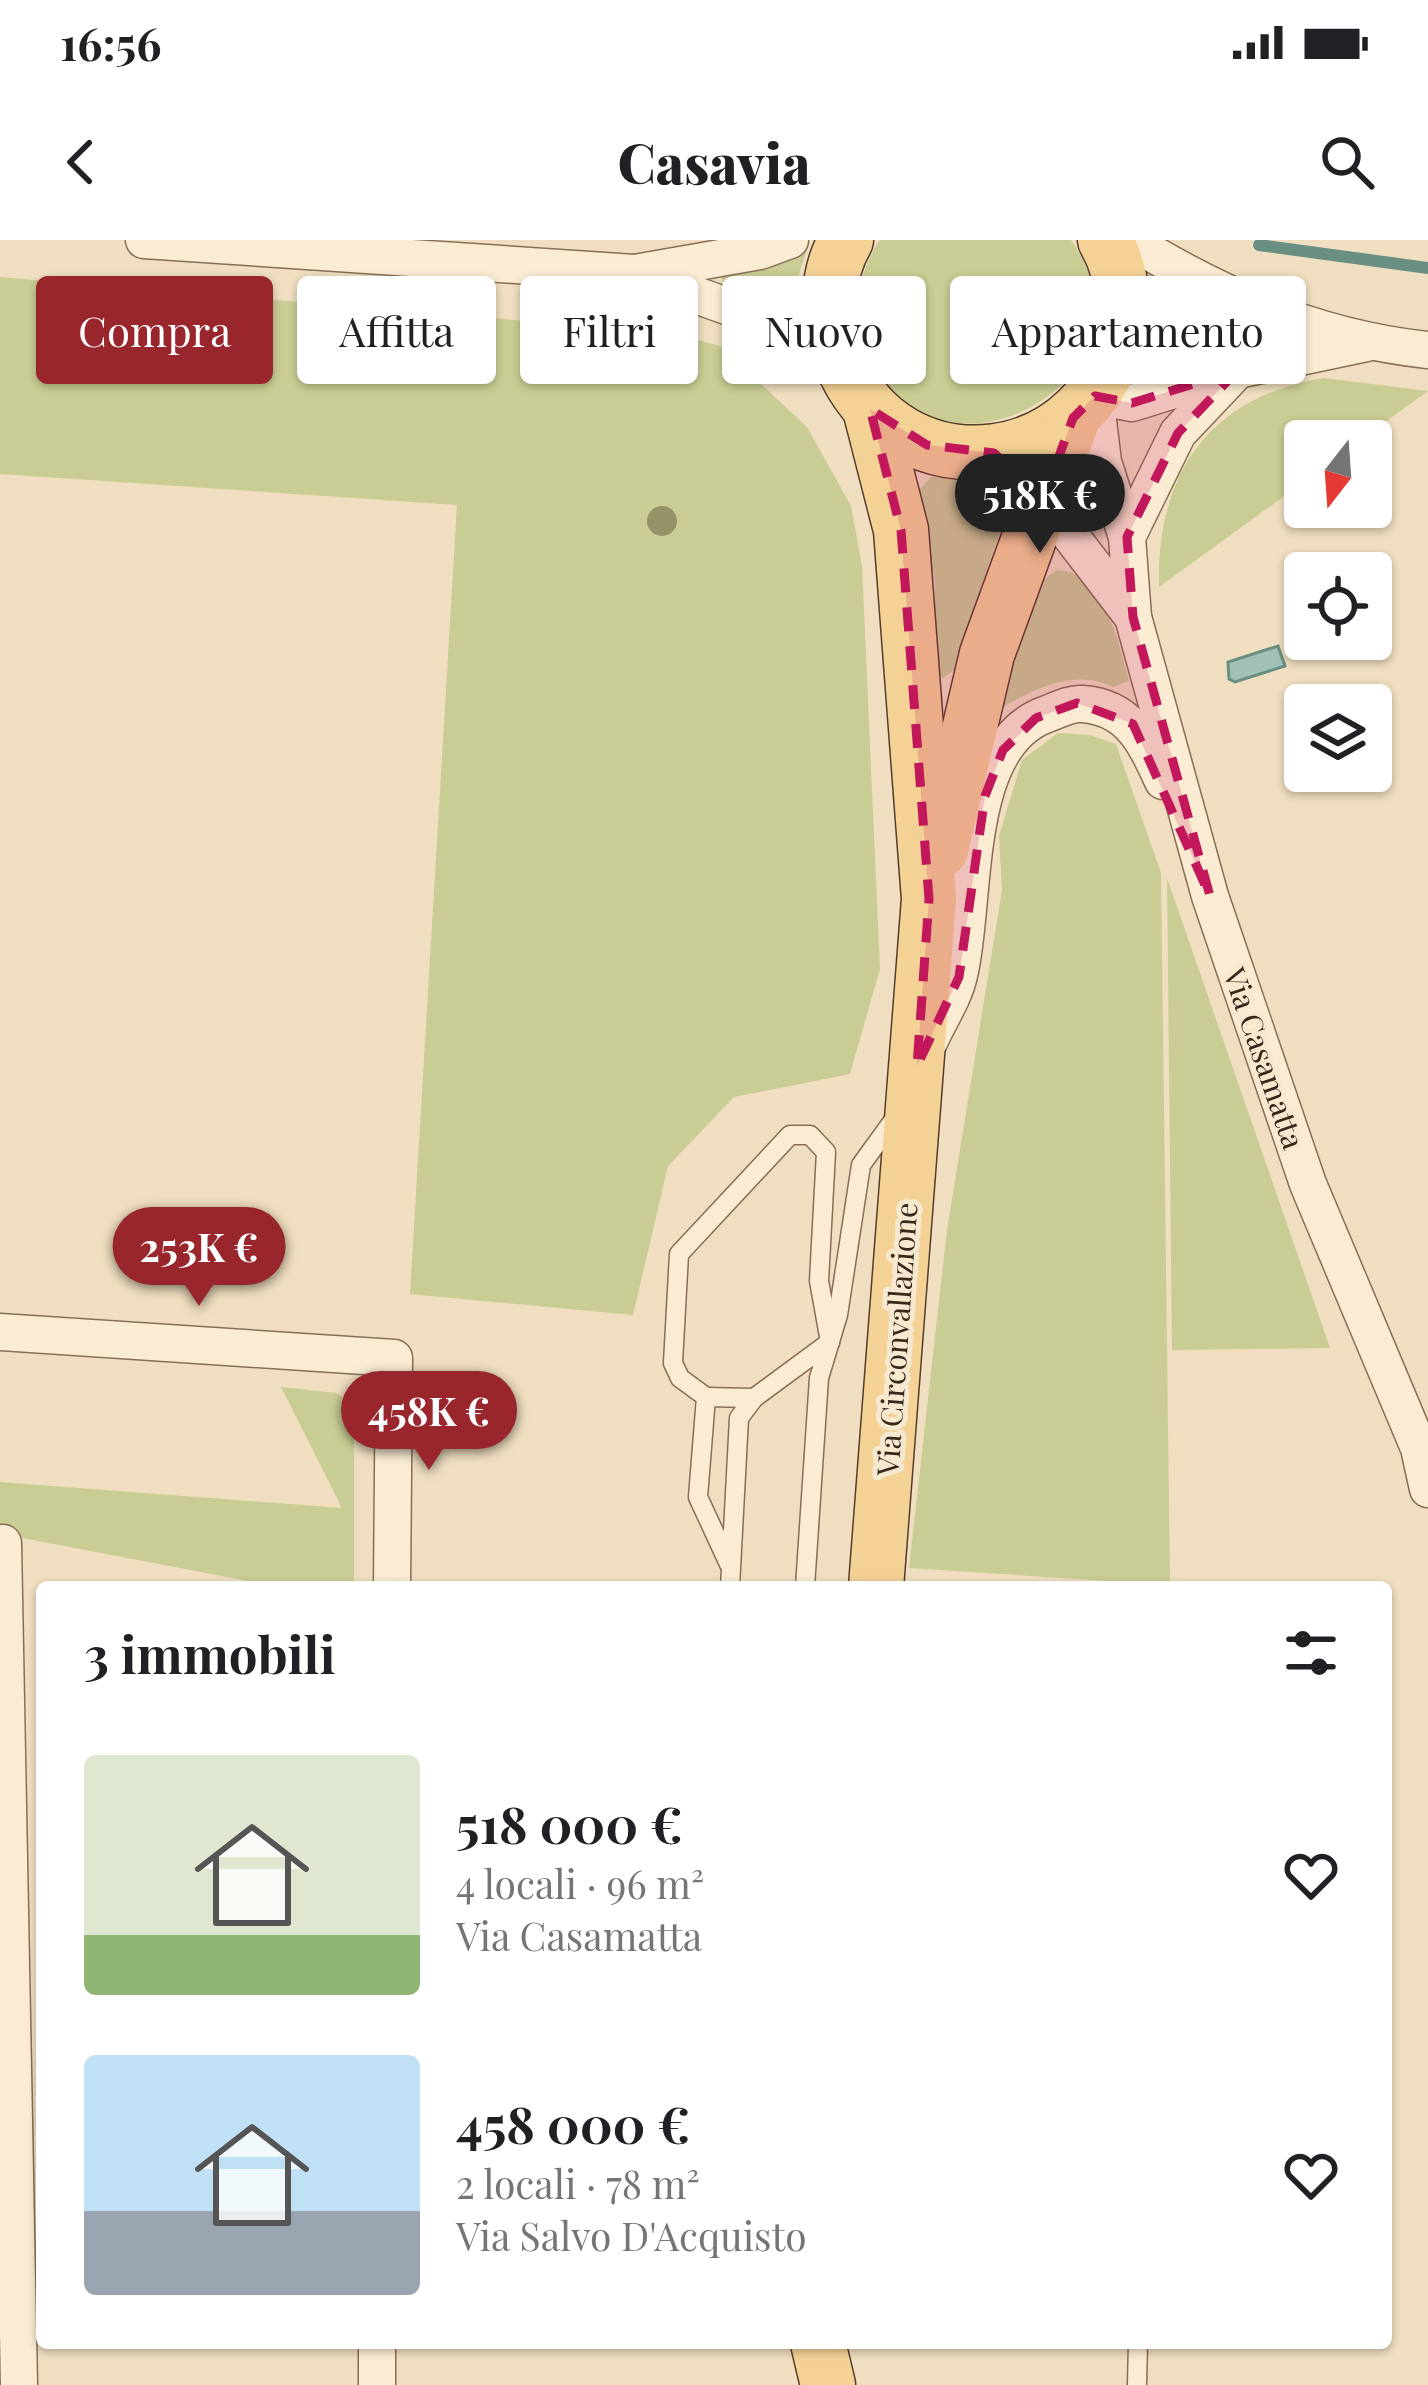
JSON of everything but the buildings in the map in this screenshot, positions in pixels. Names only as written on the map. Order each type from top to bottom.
[{"type":"main road","points":[[846,240],[829,293],[832,338],[859,394],[901,530],[929,898]]},
{"type":"main road","points":[[929,898],[987,654],[1043,500],[1084,407],[1118,347],[1123,301],[1114,256],[1105,240]]},
{"type":"main road","points":[[859,394],[896,431],[960,453],[994,452],[1036,441],[1084,407]]},
{"type":"main road","name":"Via Circonvallazione","points":[[876,1581],[929,898]]},
{"type":"main road","points":[[811,2385],[815,2349]]},
{"type":"main road","points":[[818,2349],[829,2385]]},
{"type":"street","points":[[145,240],[634,273],[760,251],[790,240]]},
{"type":"street","points":[[1130,240],[1184,274],[1260,308],[1367,344],[1428,350]]},
{"type":"street","points":[[634,273],[749,314],[859,394]]},
{"type":"street","points":[[1306,356],[1367,344]]},
{"type":"street","points":[[1133,617],[1127,537],[1084,407],[1132,404],[1194,384]]},
{"type":"street","points":[[1127,537],[1178,434],[1225,384]]},
{"type":"street","points":[[994,452],[1043,500],[1133,617]]},
{"type":"street","name":"Via Casamatta","points":[[1133,617],[1210,896],[1308,1184],[1420,1448],[1428,1489]]},
{"type":"street","points":[[916,1079],[959,977],[974,837],[985,796],[1003,751],[1036,718],[1077,703],[1109,708],[1133,724],[1174,805],[1210,896]]},
{"type":"street","points":[[0,1332],[394,1358],[392,1581]]},
{"type":"street","points":[[4,1543],[19,2385]]},
{"type":"street","points":[[377,2349],[377,2385]]},
{"type":"lane","points":[[805,1581],[819,1378],[838,1315],[861,1165],[916,1079]]},
{"type":"lane","points":[[754,1398],[706,1397],[680,1378],[673,1363],[680,1254],[790,1135],[810,1135],[826,1152],[819,1281],[830,1342]]},
{"type":"lane","points":[[730,1577],[740,1418],[754,1398],[830,1342]]},
{"type":"lane","points":[[706,1397],[698,1497],[730,1577]]},
{"type":"lane","points":[[1137,2385],[1138,2349]]},
{"type":"highlighted area","points":[[1238,370],[1178,433],[1127,537],[1133,617],[1210,896],[1133,724],[1077,703],[1036,718],[1003,750],[985,796],[959,977],[917,1066],[929,899],[901,530],[870,409],[927,445],[994,453],[1043,500],[1073,418],[1095,396],[1132,403]]},
{"type":"green space","points":[[880,240],[1071,240],[1087,276],[950,276],[950,384],[1061,384],[1030,408],[985,422],[938,419],[897,395],[890,384],[926,384],[926,276],[863,276]]},
{"type":"green space","points":[[807,249],[798,276],[721,275]]},
{"type":"green space","points":[[1123,252],[1159,276],[1124,276]]},
{"type":"green space","points":[[0,277],[36,280],[36,384],[273,384],[273,300],[297,302],[297,384],[496,384],[496,318],[520,320],[520,384],[698,384],[698,340],[722,348],[722,384],[761,384],[807,427],[851,506],[862,566],[880,969],[850,1074],[734,1097],[668,1166],[633,1315],[410,1294],[457,505],[0,474]]},
{"type":"green space","points":[[1324,378],[1428,391],[1388,420],[1284,420],[1284,496],[1159,587],[1167,509],[1197,447],[1249,403]]},
{"type":"green space","points":[[951,475],[989,495],[1000,532],[954,670],[943,678],[934,671],[935,581],[915,494],[931,477]]},
{"type":"green space","points":[[1057,570],[1073,573],[1098,596],[1114,629],[1129,681],[1113,687],[1097,681],[1064,681],[988,715],[1022,614],[1044,580]]},
{"type":"green space","points":[[1058,733],[1090,735],[1116,744],[1161,873],[1170,1581],[909,1568],[947,1230],[1002,890],[999,836],[1022,760]]},
{"type":"green space","points":[[1167,878],[1330,1348],[1172,1350]]},
{"type":"green space","points":[[281,1387],[336,1393],[349,1403],[354,1433],[354,1581],[248,1581],[17,1537],[0,1529],[0,1482],[342,1508]]},
{"type":"water","points":[[1278,646],[1285,666],[1235,682],[1229,679],[1228,662]]},
{"type":"waterway","points":[[1259,245],[1428,268]]}]
